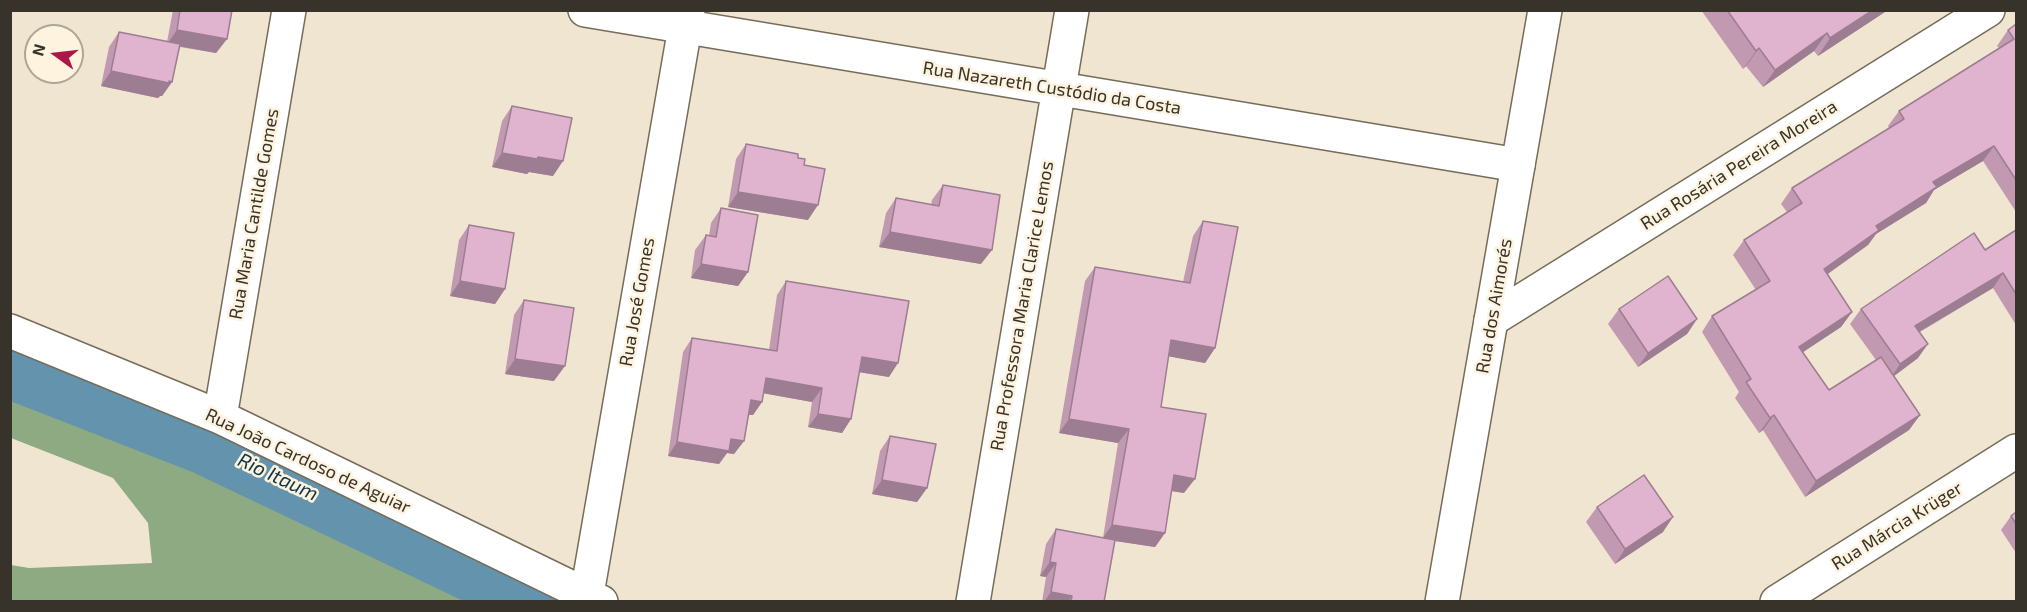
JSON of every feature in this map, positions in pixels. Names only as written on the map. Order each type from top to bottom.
[{"type":"street","name":"Rua Maria Cantilde Gomes","points":[[220,417],[289,10]]},
{"type":"street","name":"Rua Nazareth Custódio da Costa","points":[[585,10],[686,19],[1059,89],[1518,165]]},
{"type":"street","name":"Rua Professora Maria Clarice Lemos","points":[[973,602],[1072,10]]},
{"type":"street","name":"Rua dos Aimorés","points":[[1443,602],[1545,10]]},
{"type":"street","name":"Rua Rosária Pereira Moreira","points":[[1491,320],[1988,10]]},
{"type":"street","name":"Rua José Gomes","points":[[594,598],[686,19]]},
{"type":"street","name":"Rua João Cardoso de Aguiar","points":[[10,331],[220,417],[594,598]]},
{"type":"street","name":"Rua Márcia Krüger","points":[[1777,602],[2016,451]]},
{"type":"green space","points":[[11,380],[200,455],[503,601],[11,601],[11,565],[29,568],[152,563],[148,523],[113,478],[11,438]]},
{"type":"building","points":[[180,10],[232,10],[227,39],[177,30]]},
{"type":"building","points":[[1727,10],[1873,10],[1830,38],[1827,33],[1775,70],[1759,48],[1756,51]]},
{"type":"building","points":[[2016,24],[2016,180],[1994,146],[1933,182],[1937,187],[1876,226],[1879,230],[1824,269],[1852,312],[1799,347],[1829,390],[1881,357],[1920,415],[1816,481],[1774,415],[1770,418],[1746,382],[1751,379],[1712,316],[1770,281],[1744,240],[1802,203],[1792,188],[1904,119],[1899,111],[2014,39],[2008,30]]},
{"type":"building","points":[[119,32],[180,44],[172,82],[111,71]]},
{"type":"building","points":[[512,106],[572,118],[563,161],[502,153]]},
{"type":"building","points":[[746,144],[798,154],[798,158],[805,159],[804,165],[825,169],[818,205],[738,192]]},
{"type":"building","points":[[943,185],[1000,195],[992,250],[890,232],[896,198],[939,206]]},
{"type":"building","points":[[721,208],[758,215],[748,272],[701,264],[706,235],[716,237]]},
{"type":"building","points":[[1203,221],[1238,227],[1215,348],[1171,340],[1161,407],[1206,414],[1195,479],[1174,475],[1165,533],[1112,525],[1129,429],[1069,419],[1095,267],[1190,283]]},
{"type":"building","points":[[469,225],[514,233],[505,289],[460,281]]},
{"type":"building","points":[[2016,230],[2016,294],[2003,273],[1915,326],[1928,344],[1900,364],[1861,309],[1974,233],[1985,250]]},
{"type":"building","points":[[1668,276],[1697,319],[1648,353],[1619,309]]},
{"type":"building","points":[[786,281],[909,301],[898,363],[862,357],[851,419],[818,414],[822,388],[766,378],[762,402],[751,400],[744,441],[731,439],[729,451],[677,442],[692,338],[777,351]]},
{"type":"building","points":[[524,300],[574,308],[565,366],[515,359]]},
{"type":"building","points":[[890,436],[936,444],[927,488],[882,480]]},
{"type":"building","points":[[1644,475],[1673,517],[1625,549],[1597,507]]},
{"type":"building","points":[[2016,512],[2016,524],[2011,516]]},
{"type":"building","points":[[1056,529],[1115,540],[1104,602],[1071,602],[1072,596],[1051,592],[1056,563],[1050,562]]},
{"type":"waterway","name":"Rio Itaum","points":[[10,367],[207,444],[539,602]]}]
